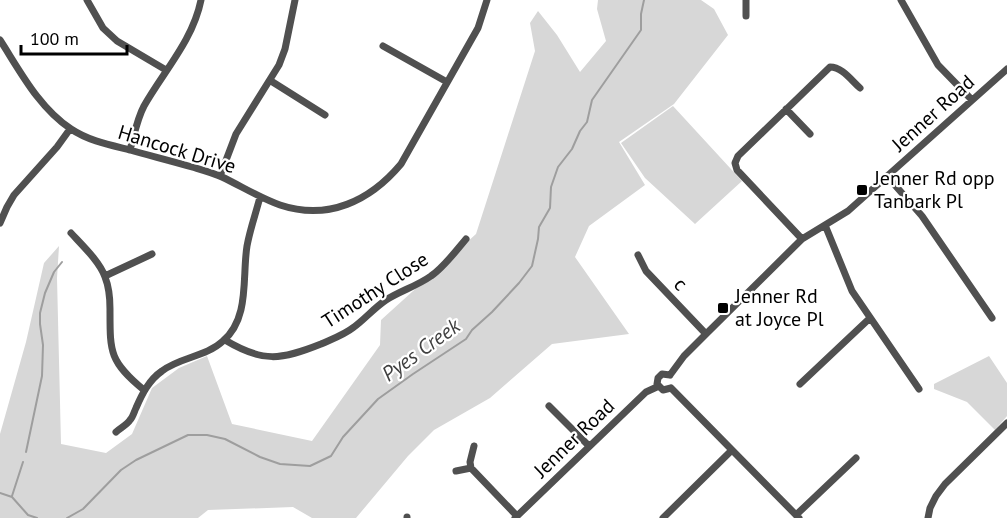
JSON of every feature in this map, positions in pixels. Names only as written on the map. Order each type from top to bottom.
[{"type":"street","points":[[87,0],[103,28],[117,41],[166,70]]},
{"type":"street","points":[[130,150],[143,108],[189,35],[201,0]]},
{"type":"street","points":[[220,176],[236,134],[279,65],[285,49],[295,0]]},
{"type":"street","name":"Hancock Drive","points":[[0,40],[41,101],[70,129],[92,140],[220,176],[280,205],[317,210],[348,204],[363,198],[378,188],[401,164],[478,28],[487,0]]},
{"type":"street","points":[[746,0],[746,16]]},
{"type":"street","points":[[901,0],[939,65],[972,100]]},
{"type":"street","points":[[384,46],[447,82]]},
{"type":"street","points":[[802,239],[737,170],[735,163],[738,156],[830,68],[840,69],[860,88]]},
{"type":"street","name":"Jenner Road","points":[[670,375],[706,333],[802,239],[848,211],[1007,69]]},
{"type":"street","points":[[271,81],[325,115]]},
{"type":"street","points":[[786,109],[810,134]]},
{"type":"street","points":[[0,223],[14,195],[70,129]]},
{"type":"street","points":[[887,176],[922,216],[992,318]]},
{"type":"street","points":[[116,432],[130,420],[144,390],[161,371],[173,364],[201,355],[225,340],[234,327],[243,301],[248,246],[260,197]]},
{"type":"street","points":[[825,225],[852,291],[920,389]]},
{"type":"street","points":[[71,233],[88,251],[105,276],[110,295],[112,353],[123,371],[144,390]]},
{"type":"street","name":"Timothy Close","points":[[225,340],[258,356],[272,357],[289,356],[340,336],[384,302],[434,275],[466,239]]},
{"type":"street","points":[[105,276],[152,254]]},
{"type":"street","name":"c","points":[[638,255],[646,271],[706,333]]},
{"type":"street","points":[[800,384],[870,318]]},
{"type":"street","points":[[665,374],[670,375],[674,381],[671,388],[666,390],[658,386],[657,381],[665,374]]},
{"type":"street","name":"Jenner Road","points":[[516,517],[646,392],[658,386]]},
{"type":"street","points":[[671,388],[797,517],[856,458]]},
{"type":"street","points":[[549,406],[589,446]]},
{"type":"street","points":[[928,518],[930,508],[945,484],[1007,423]]},
{"type":"street","points":[[474,446],[470,462],[471,468],[516,517]]},
{"type":"street","points":[[663,518],[732,450]]},
{"type":"street","points":[[456,471],[471,468]]},
{"type":"shaded area","points":[[598,0],[701,0],[714,9],[728,35],[674,104],[619,142],[645,185],[589,226],[575,257],[629,334],[552,344],[490,398],[434,430],[408,456],[356,518],[312,518],[293,507],[208,510],[198,518],[0,518],[0,434],[26,342],[44,263],[59,246],[57,278],[61,444],[106,453],[132,434],[152,388],[179,368],[207,356],[232,424],[312,441],[380,345],[381,320],[476,234],[535,51],[530,23],[538,11],[557,35],[580,72],[606,41],[597,9]]},
{"type":"shaded area","points":[[673,106],[742,181],[695,224],[645,178],[621,143]]},
{"type":"shaded area","points":[[989,356],[1007,383],[1007,416],[995,430],[967,402],[934,389],[934,384]]},
{"type":"waterway","name":"Pyes Creek","points":[[67,518],[83,509],[121,470],[136,460],[188,435],[207,435],[225,439],[260,457],[280,464],[310,466],[331,456],[343,437],[378,399],[466,339],[532,266],[539,227],[550,208],[551,187],[558,167],[572,149],[587,122],[592,100],[641,30],[644,0]]},
{"type":"waterway","points":[[26,452],[42,376],[43,345],[40,313],[54,272],[62,262]]},
{"type":"waterway","points":[[12,496],[23,462]]},
{"type":"waterway","name":"Pyes Creek","points":[[0,493],[12,497],[28,515],[37,518]]},
{"type":"place","name":"Jenner Rd opp Tanbark Pl","points":[[862,190]]},
{"type":"place","name":"Jenner Rd at Joyce Pl","points":[[723,308]]}]
